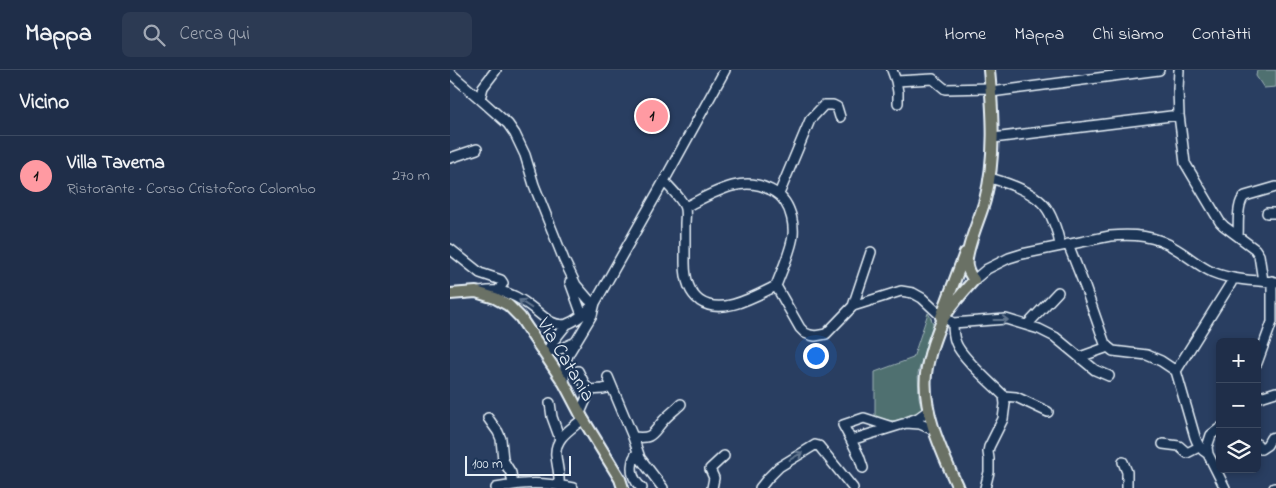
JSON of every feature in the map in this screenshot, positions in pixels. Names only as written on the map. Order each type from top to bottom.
[{"type":"main road","points":[[946,319],[961,262],[985,202],[990,178],[993,138],[990,70]]},
{"type":"main road","points":[[958,488],[934,430],[926,390],[926,375],[928,361],[938,328],[974,280],[967,266],[973,236]]},
{"type":"main road","name":"Via Catania","points":[[450,294],[476,292],[497,294],[520,317],[546,352],[620,479],[623,488]]},
{"type":"street","points":[[480,99],[483,88],[496,70]]},
{"type":"street","points":[[564,383],[565,362],[592,315],[595,303],[725,70]]},
{"type":"street","points":[[892,70],[896,81],[898,103]]},
{"type":"street","points":[[896,81],[934,79],[945,89],[991,90],[1159,70]]},
{"type":"street","points":[[1179,70],[1179,115],[1185,163],[1220,222],[1255,249],[1270,281],[1272,322],[1261,352]]},
{"type":"street","points":[[450,73],[508,124],[515,134],[525,155],[534,185],[564,260],[576,285],[589,300],[595,303]]},
{"type":"street","points":[[779,194],[810,120],[824,106],[833,105],[837,107],[840,117]]},
{"type":"street","points":[[993,138],[1179,115]]},
{"type":"street","points":[[450,158],[477,149]]},
{"type":"street","points":[[990,178],[1027,192],[1048,209],[1085,287],[1105,344],[1113,351],[1147,355],[1161,361],[1176,371],[1195,437],[1201,450],[1208,454]]},
{"type":"street","points":[[664,181],[685,207],[686,280],[696,298],[711,306],[730,306],[776,286],[793,236],[790,214],[787,205],[779,194],[760,185],[740,184],[725,188],[685,207]]},
{"type":"street","points":[[1238,236],[1241,199],[1245,196],[1276,187]]},
{"type":"street","points":[[974,280],[987,269],[1022,254],[1110,236],[1124,235],[1146,236],[1167,243],[1211,272],[1233,278],[1270,281]]},
{"type":"street","points":[[450,249],[480,273],[501,280],[503,283],[497,294],[512,296],[530,306],[550,322],[567,324]]},
{"type":"street","points":[[854,306],[871,252]]},
{"type":"street","points":[[564,260],[582,315]]},
{"type":"street","points":[[961,262],[959,281],[961,289],[964,291]]},
{"type":"street","points":[[1176,371],[1233,278]]},
{"type":"street","points":[[776,286],[800,328],[805,333],[815,336],[826,334],[854,306],[894,292],[905,291],[913,293],[922,298],[946,319],[956,344],[1005,399],[1003,419],[989,447],[989,472],[985,488]]},
{"type":"street","points":[[1027,325],[1058,292]]},
{"type":"street","points":[[546,352],[567,324],[582,315],[595,303]]},
{"type":"street","points":[[946,319],[1006,319],[1039,329],[1055,337],[1095,370],[1109,376]]},
{"type":"street","points":[[546,352],[564,348],[575,342]]},
{"type":"street","points":[[1080,357],[1108,347]]},
{"type":"street","points":[[578,371],[584,385],[589,390],[612,387]]},
{"type":"street","points":[[608,377],[640,458],[663,488]]},
{"type":"street","points":[[559,485],[560,477],[556,450],[558,441],[582,416],[589,390]]},
{"type":"street","points":[[1261,397],[1276,392]]},
{"type":"street","points":[[1004,396],[1016,397],[1048,412]]},
{"type":"street","points":[[550,403],[552,417],[560,438]]},
{"type":"street","points":[[633,437],[643,438],[652,434],[663,420],[681,404]]},
{"type":"street","points":[[851,440],[906,423],[918,418],[929,410]]},
{"type":"street","points":[[488,418],[501,439],[503,460],[511,473],[513,485]]},
{"type":"street","points":[[863,468],[843,425],[864,418],[892,427]]},
{"type":"street","points":[[906,423],[920,424],[934,430]]},
{"type":"street","points":[[1216,431],[1210,436],[1206,448],[1225,488]]},
{"type":"street","points":[[1261,446],[1267,445],[1271,438],[1276,437]]},
{"type":"street","points":[[1163,444],[1179,446],[1187,453],[1199,446]]},
{"type":"street","points":[[760,488],[779,467],[815,445],[819,446],[852,488]]},
{"type":"street","points":[[638,452],[632,465],[634,480],[642,488]]},
{"type":"street","points":[[712,488],[714,478],[710,469],[724,456]]},
{"type":"street","points":[[1123,462],[1127,472],[1127,488]]},
{"type":"street","points":[[496,488],[541,483],[573,488]]},
{"type":"green space","points":[[1257,70],[1276,70],[1276,87],[1264,88],[1256,76]]},
{"type":"green space","points":[[928,313],[933,324],[918,373],[919,397],[922,410],[900,420],[875,418],[875,372],[913,358]]},
{"type":"place","name":"Villa Taverna","points":[[652,116]]}]
